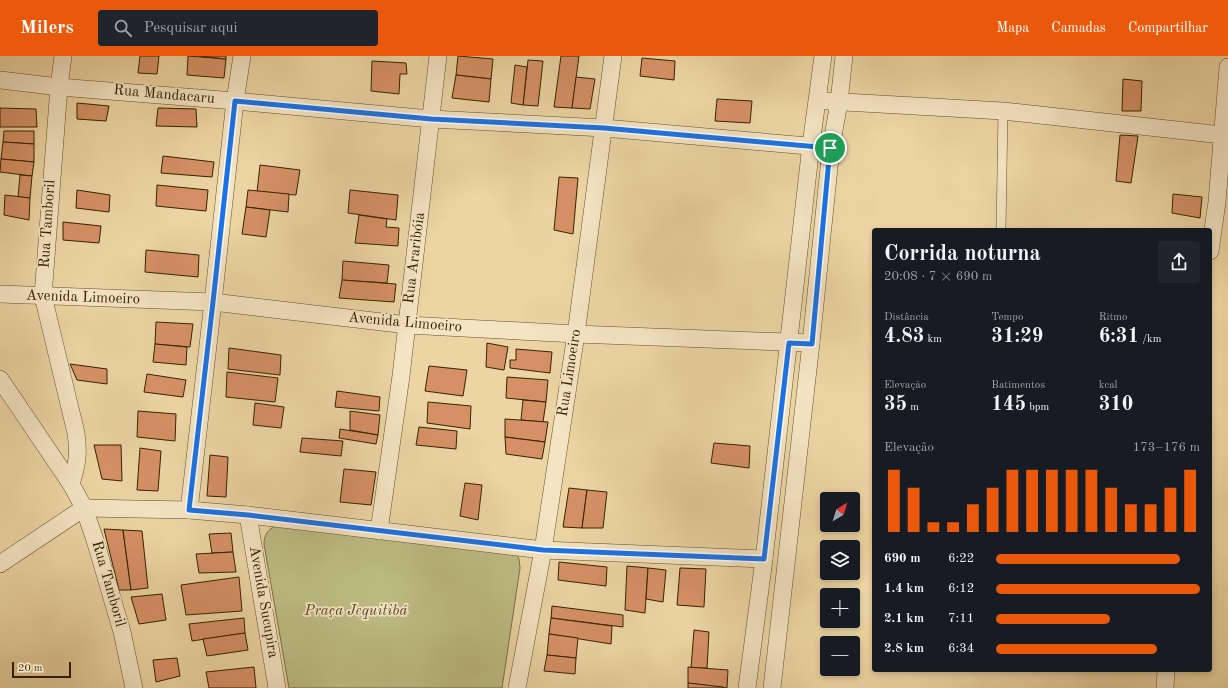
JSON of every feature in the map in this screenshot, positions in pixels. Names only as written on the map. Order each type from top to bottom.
[{"type":"street","name":"Rua Tamboril","points":[[63,56],[59,87],[43,296],[78,447],[77,463],[71,484]]},
{"type":"street","points":[[189,510],[235,101],[242,56]]},
{"type":"street","name":"Rua Araribóia","points":[[379,531],[401,376],[438,56]]},
{"type":"street","name":"Rua Limoeiro","points":[[517,688],[543,550],[576,334],[613,56]]},
{"type":"street","points":[[747,688],[764,559],[811,146],[823,56]]},
{"type":"street","points":[[772,688],[812,344],[830,148],[839,102],[844,56]]},
{"type":"street","points":[[1212,237],[1217,202],[1228,67]]},
{"type":"street","name":"Rua Mandacaru","points":[[0,80],[59,87],[431,119],[604,128],[830,148]]},
{"type":"street","points":[[818,99],[839,102],[1004,111],[1222,134]]},
{"type":"street","name":"Avenida Limoeiro","points":[[0,294],[213,302],[407,325],[812,344]]},
{"type":"street","name":"Rua Tamboril","points":[[0,379],[71,484],[84,508],[122,632],[134,688]]},
{"type":"street","points":[[0,564],[84,508],[189,510],[248,515],[543,550],[764,559]]},
{"type":"street","name":"Avenida Sucupira","points":[[248,515],[277,688]]},
{"type":"street","points":[[1165,688],[1166,672]]},
{"type":"lane","points":[[1001,228],[1004,111]]},
{"type":"green space","name":"Praça Jequitibá","points":[[276,526],[515,551],[519,559],[520,568],[502,688],[289,688],[264,544],[267,533]]},
{"type":"building","points":[[140,56],[159,56],[157,74],[138,73]]},
{"type":"building","points":[[188,56],[226,59],[224,78],[187,75]]},
{"type":"building","points":[[199,56],[226,56],[226,59]]},
{"type":"building","points":[[458,56],[493,59],[491,79],[456,75]]},
{"type":"building","points":[[561,56],[579,56],[572,108],[554,107]]},
{"type":"building","points":[[642,58],[675,61],[674,80],[640,76]]},
{"type":"building","points":[[528,60],[543,61],[538,106],[523,105]]},
{"type":"building","points":[[372,61],[406,63],[407,74],[400,74],[399,94],[371,91]]},
{"type":"building","points":[[515,65],[527,67],[523,105],[511,103]]},
{"type":"building","points":[[456,75],[491,79],[489,102],[452,98]]},
{"type":"building","points":[[576,77],[595,79],[590,109],[572,108]]},
{"type":"building","points":[[1123,79],[1142,81],[1141,111],[1122,111]]},
{"type":"building","points":[[717,99],[752,101],[750,123],[715,121]]},
{"type":"building","points":[[77,103],[109,106],[106,121],[77,119]]},
{"type":"building","points":[[0,108],[36,109],[37,127],[0,127]]},
{"type":"building","points":[[158,108],[196,109],[197,127],[156,126]]},
{"type":"building","points":[[4,131],[34,131],[34,144],[3,142]]},
{"type":"building","points":[[1120,135],[1138,136],[1131,183],[1116,181]]},
{"type":"building","points":[[3,142],[34,144],[34,162],[1,159]]},
{"type":"building","points":[[163,156],[214,162],[212,177],[161,173]]},
{"type":"building","points":[[1,159],[34,162],[32,176],[0,172]]},
{"type":"building","points":[[260,165],[300,170],[296,195],[257,192]]},
{"type":"building","points":[[20,175],[32,176],[30,198],[18,197]]},
{"type":"building","points":[[559,177],[578,178],[573,234],[554,230]]},
{"type":"building","points":[[157,185],[208,190],[206,211],[156,206]]},
{"type":"building","points":[[77,190],[110,195],[109,212],[76,208]]},
{"type":"building","points":[[248,190],[289,194],[288,212],[246,207]]},
{"type":"building","points":[[350,190],[398,195],[396,220],[348,213]]},
{"type":"building","points":[[1173,194],[1202,197],[1200,218],[1172,213]]},
{"type":"building","points":[[5,195],[30,198],[29,220],[4,215]]},
{"type":"building","points":[[246,207],[270,210],[266,237],[242,234]]},
{"type":"building","points":[[359,215],[387,219],[386,227],[399,228],[398,246],[355,243]]},
{"type":"building","points":[[63,222],[101,226],[99,243],[63,240]]},
{"type":"building","points":[[146,250],[199,255],[198,277],[145,272]]},
{"type":"building","points":[[343,261],[389,265],[387,283],[342,280]]},
{"type":"building","points":[[342,280],[396,284],[394,302],[339,298]]},
{"type":"building","points":[[156,322],[193,324],[190,347],[155,344]]},
{"type":"building","points":[[487,343],[508,347],[504,370],[486,367]]},
{"type":"building","points":[[155,344],[187,347],[186,365],[153,362]]},
{"type":"building","points":[[229,348],[281,355],[280,375],[228,369]]},
{"type":"building","points":[[516,349],[552,352],[550,373],[510,368],[510,360],[516,360]]},
{"type":"building","points":[[70,364],[107,369],[107,384],[77,380]]},
{"type":"building","points":[[429,366],[467,370],[463,396],[425,391]]},
{"type":"building","points":[[227,372],[278,378],[275,402],[226,397]]},
{"type":"building","points":[[147,374],[186,380],[183,397],[144,392]]},
{"type":"building","points":[[507,377],[548,380],[546,402],[506,398]]},
{"type":"building","points":[[337,391],[380,397],[379,411],[335,407]]},
{"type":"building","points":[[523,400],[546,402],[543,422],[521,420]]},
{"type":"building","points":[[428,402],[471,406],[470,429],[427,423]]},
{"type":"building","points":[[255,403],[284,407],[281,428],[253,425]]},
{"type":"building","points":[[138,411],[176,414],[175,441],[137,437]]},
{"type":"building","points":[[350,411],[380,415],[378,435],[350,430]]},
{"type":"building","points":[[505,419],[548,422],[545,442],[505,437]]},
{"type":"building","points":[[419,427],[457,431],[456,449],[416,445]]},
{"type":"building","points":[[340,429],[378,435],[376,444],[339,438]]},
{"type":"building","points":[[505,437],[545,442],[542,459],[506,454]]},
{"type":"building","points":[[302,438],[343,441],[341,456],[300,452]]},
{"type":"building","points":[[714,443],[750,446],[749,468],[711,463]]},
{"type":"building","points":[[94,445],[121,445],[122,481],[102,479]]},
{"type":"building","points":[[140,448],[161,451],[158,491],[137,490]]},
{"type":"building","points":[[210,455],[228,457],[226,497],[207,496]]},
{"type":"building","points":[[344,469],[376,472],[371,505],[340,502]]},
{"type":"building","points":[[465,483],[482,485],[478,520],[460,516]]},
{"type":"building","points":[[569,488],[587,490],[582,528],[563,527]]},
{"type":"building","points":[[587,490],[607,492],[603,528],[582,528]]},
{"type":"building","points":[[104,529],[123,530],[131,590],[119,590]]},
{"type":"building","points":[[123,530],[142,531],[148,588],[131,590]]},
{"type":"building","points":[[231,533],[233,552],[212,553],[209,534]]},
{"type":"building","points":[[233,552],[236,572],[199,573],[196,554]]},
{"type":"building","points":[[559,562],[607,567],[606,586],[558,580]]},
{"type":"building","points":[[627,566],[648,568],[645,613],[625,610]]},
{"type":"building","points":[[648,568],[666,570],[663,602],[646,599]]},
{"type":"building","points":[[680,568],[706,569],[704,607],[677,605]]},
{"type":"building","points":[[239,577],[242,611],[186,615],[181,585]]},
{"type":"building","points":[[162,594],[166,620],[139,624],[131,597]]},
{"type":"building","points":[[552,606],[623,615],[623,627],[551,618]]},
{"type":"building","points":[[244,618],[245,633],[192,641],[189,624]]},
{"type":"building","points":[[551,618],[612,626],[611,644],[549,634]]},
{"type":"building","points":[[694,630],[709,632],[707,668],[691,668]]},
{"type":"building","points":[[245,633],[248,650],[207,656],[203,639]]},
{"type":"building","points":[[549,634],[578,638],[576,658],[547,655]]},
{"type":"building","points":[[547,655],[576,658],[575,674],[544,671]]},
{"type":"building","points":[[177,658],[180,676],[156,682],[153,660]]},
{"type":"building","points":[[254,667],[256,688],[209,688],[206,672]]},
{"type":"building","points":[[688,667],[728,670],[727,688],[688,683]]},
{"type":"building","points":[[688,683],[723,687],[723,688],[688,688]]},
{"type":"route","points":[[235,101],[431,119],[604,128],[830,148],[812,344],[789,343],[764,559],[543,550],[248,515],[189,510],[235,101]]}]
